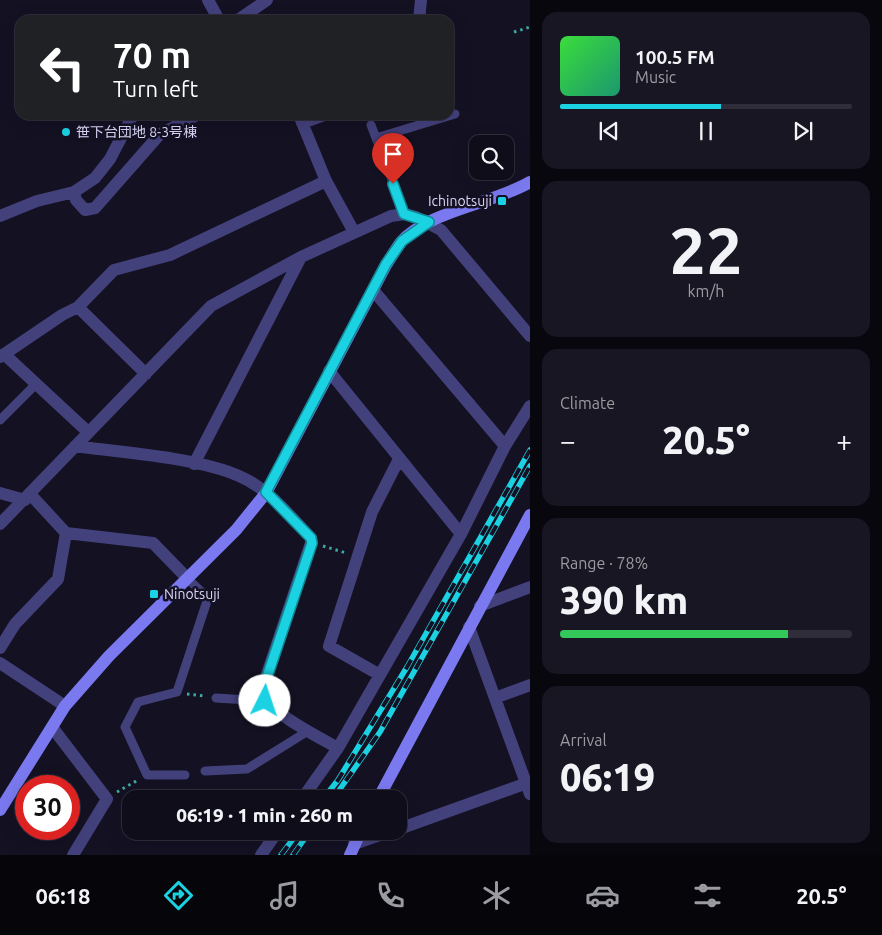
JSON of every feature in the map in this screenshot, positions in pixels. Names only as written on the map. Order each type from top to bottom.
[{"type":"street","points":[[208,0],[216,15]]},
{"type":"street","points":[[245,15],[267,0]]},
{"type":"street","points":[[420,15],[421,0]]},
{"type":"street","points":[[0,216],[37,201],[74,192],[95,178],[110,159],[130,120]]},
{"type":"street","points":[[74,192],[76,200],[84,210],[95,208],[160,134],[187,120]]},
{"type":"street","points":[[300,120],[326,181],[354,232]]},
{"type":"street","points":[[88,432],[2,355],[78,307],[114,270],[170,255],[326,181]]},
{"type":"street","points":[[0,810],[65,706],[109,656],[189,580],[236,530],[266,492],[386,264],[402,241],[429,222],[528,187]]},
{"type":"street","points":[[0,524],[211,306],[301,257],[391,216],[404,214],[429,222],[441,230],[530,336]]},
{"type":"street","points":[[194,464],[301,257]]},
{"type":"street","points":[[373,290],[505,446]]},
{"type":"street","points":[[78,307],[146,374]]},
{"type":"street","points":[[329,371],[461,534]]},
{"type":"street","points":[[308,790],[338,748],[461,534],[505,446],[530,406]]},
{"type":"street","points":[[75,446],[194,464],[240,476],[266,492],[311,538],[312,543],[262,692],[265,701],[308,731],[338,748]]},
{"type":"street","points":[[380,675],[329,646],[356,556],[372,512],[399,459]]},
{"type":"street","points":[[0,492],[27,497],[66,533],[153,543],[189,580]]},
{"type":"street","points":[[383,790],[530,515]]},
{"type":"street","points":[[0,648],[15,624],[58,579],[66,533]]},
{"type":"street","points":[[480,606],[530,587]]},
{"type":"street","points":[[407,826],[528,786],[469,627]]},
{"type":"street","points":[[0,663],[65,706]]},
{"type":"street","points":[[494,698],[530,685]]},
{"type":"street","points":[[52,727],[107,799],[73,855]]},
{"type":"street","points":[[261,855],[272,840]]},
{"type":"street","points":[[352,850],[373,840]]},
{"type":"lane","points":[[376,138],[435,120]]},
{"type":"lane","points":[[371,125],[404,214]]},
{"type":"lane","points":[[0,420],[36,384]]},
{"type":"lane","points":[[184,775],[147,775],[125,727],[138,702],[177,692],[208,598],[189,580]]},
{"type":"lane","points":[[216,698],[265,701]]},
{"type":"lane","points":[[205,771],[247,769],[308,731]]},
{"type":"path","points":[[514,32],[530,27]]},
{"type":"path","points":[[312,543],[356,556]]},
{"type":"path","points":[[177,692],[216,698]]},
{"type":"path","points":[[107,799],[147,775]]},
{"type":"railway","points":[[330,790],[407,667],[530,450]]},
{"type":"railway","points":[[339,790],[380,732],[530,466]]},
{"type":"railway","points":[[281,855],[292,840]]},
{"type":"railway","points":[[293,855],[304,840]]},
{"type":"place","name":"笹下台団地 8-3号棟","points":[[66,132]]},
{"type":"place","name":"Ichinotsuji","points":[[502,201]]},
{"type":"place","name":"Ninotsuji","points":[[154,594]]},
{"type":"route","points":[[265,701],[262,692],[312,543],[311,538],[266,492],[386,264],[402,241],[429,222],[416,216],[404,214],[393,184]]}]
